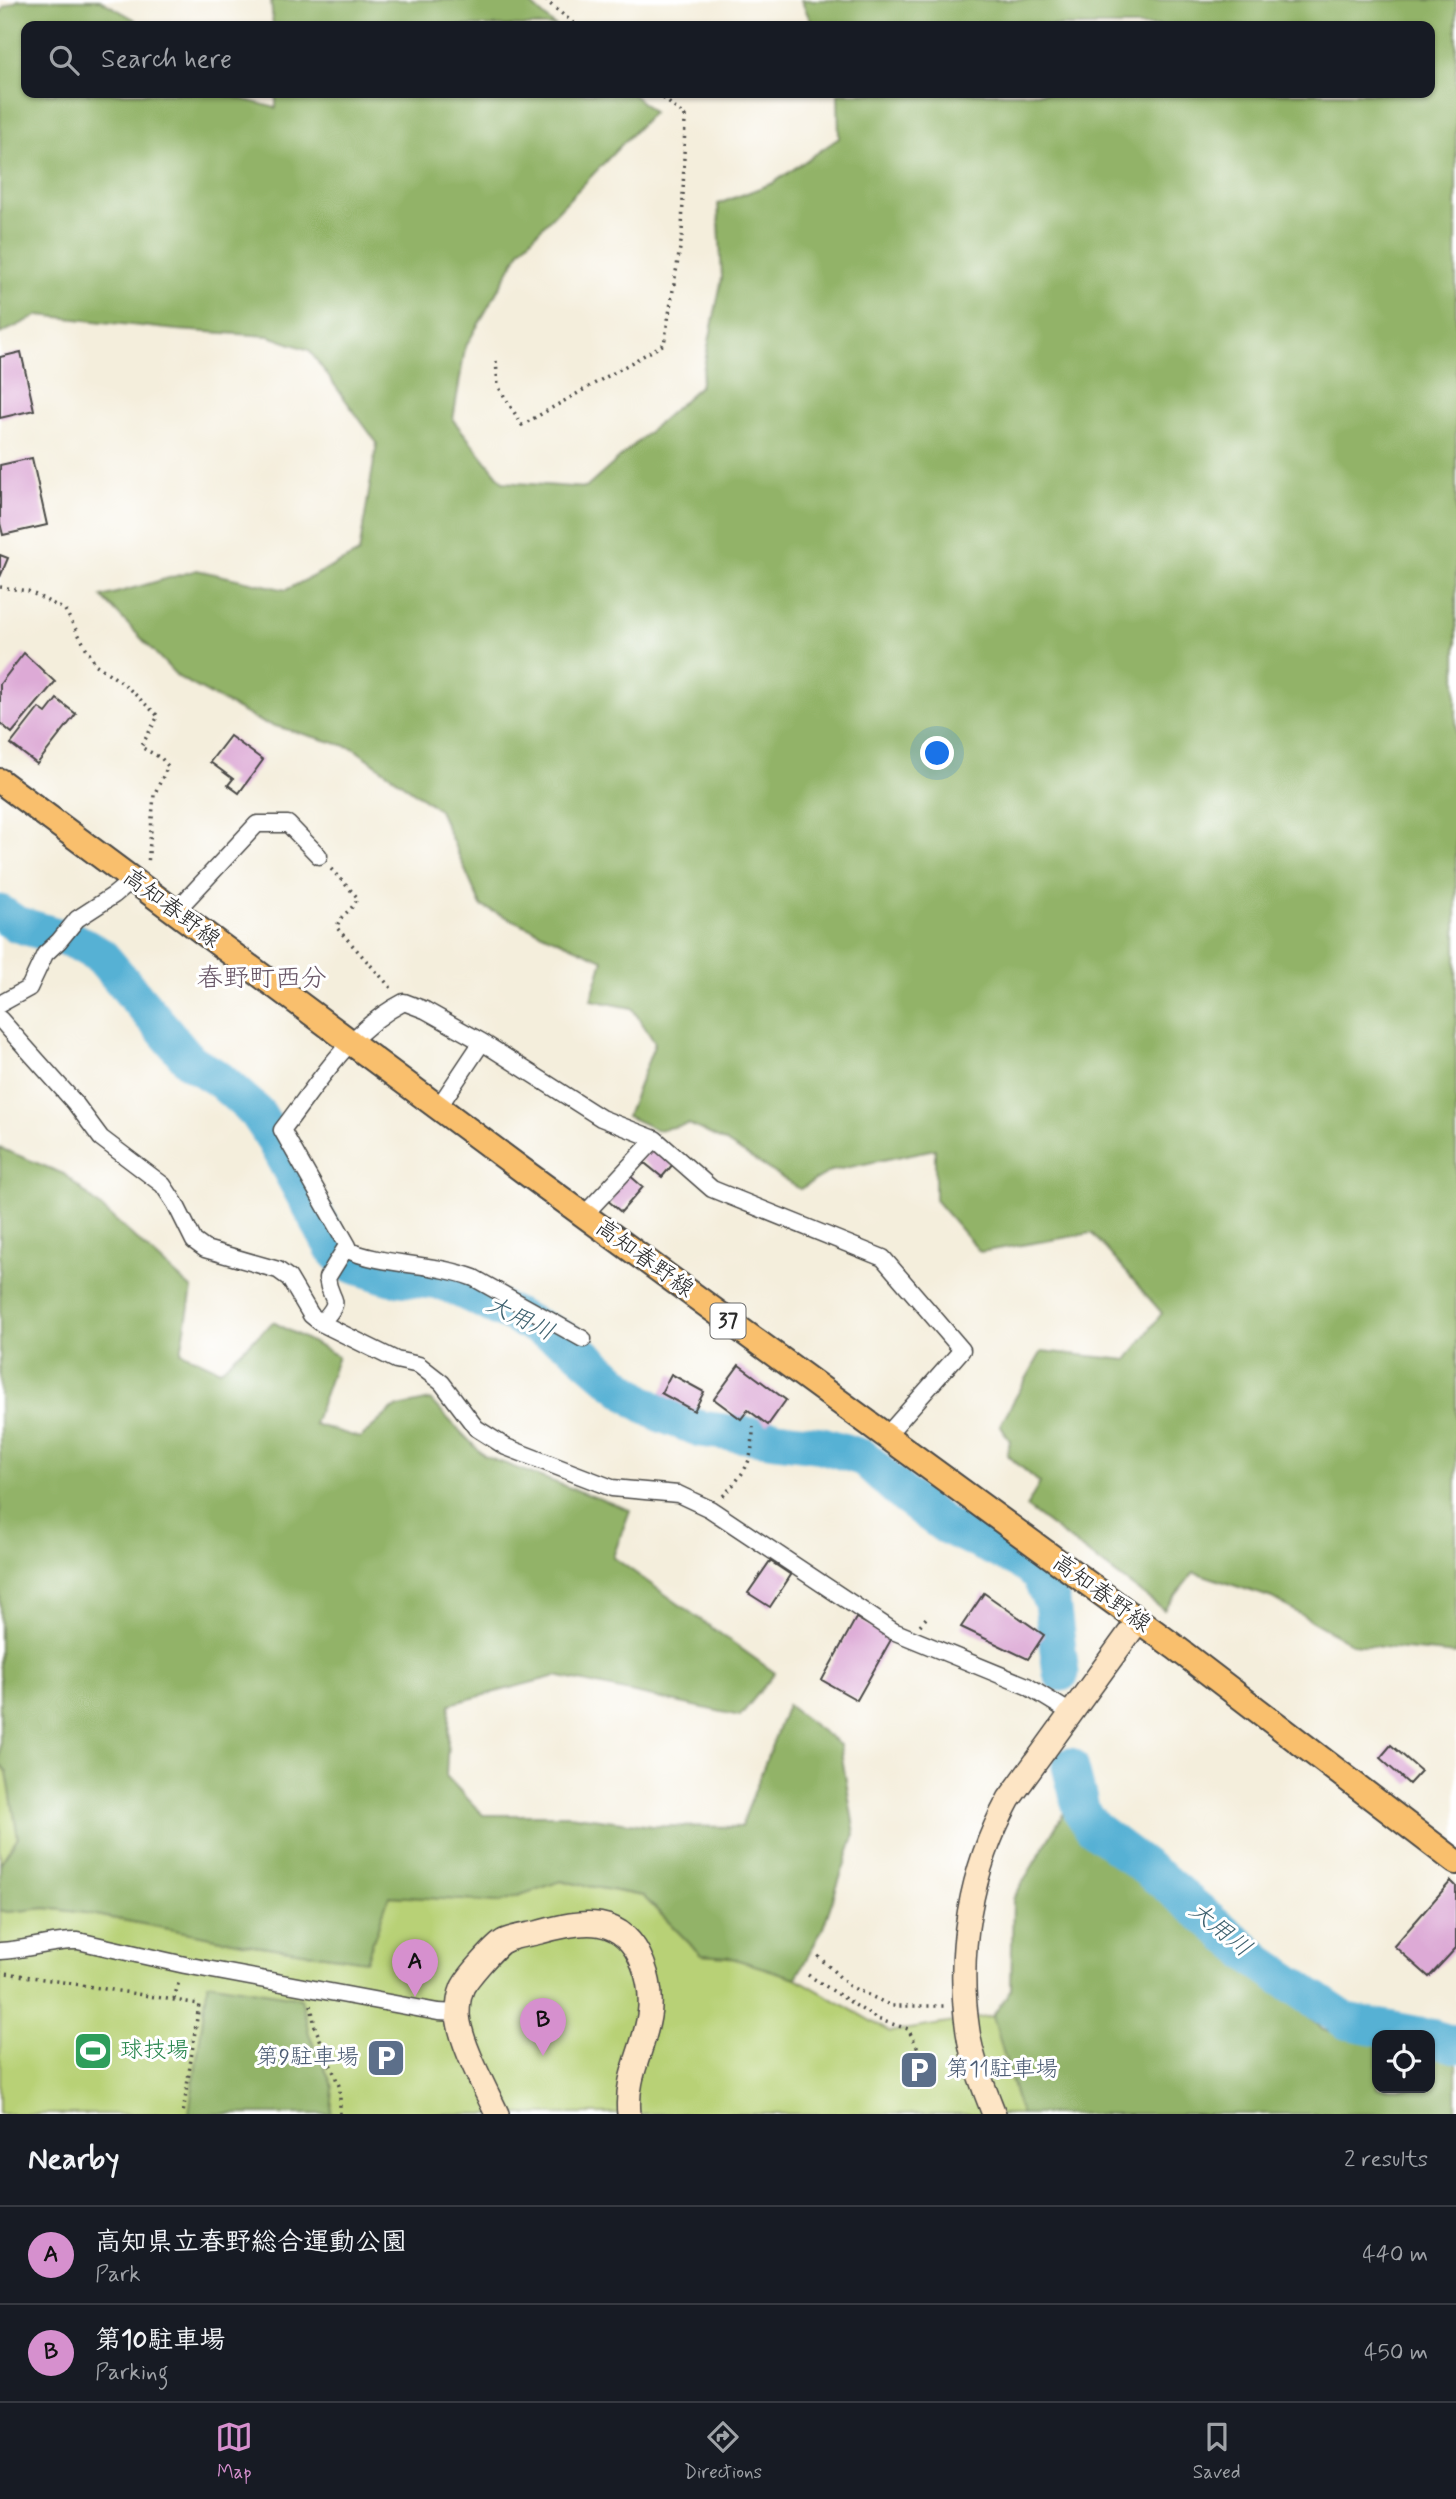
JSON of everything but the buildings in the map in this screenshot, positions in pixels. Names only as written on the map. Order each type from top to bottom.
[{"type":"main road","name":"高知春野線","points":[[0,781],[438,1108],[1138,1621],[1456,1862]]},
{"type":"street","points":[[175,912],[257,824],[288,824],[319,856]]},
{"type":"street","points":[[0,1004],[29,988],[45,954],[76,919],[114,895],[139,886]]},
{"type":"street","points":[[321,1324],[333,1308],[334,1296],[327,1283],[330,1271],[348,1246],[282,1130],[349,1042],[381,1014],[404,1002],[425,1010],[482,1042],[601,1118],[655,1139],[712,1189],[883,1258],[962,1350],[886,1436]]},
{"type":"street","points":[[0,1019],[75,1103],[101,1138],[163,1185],[194,1241],[205,1249],[278,1270],[289,1278],[312,1315],[321,1324],[396,1360],[419,1365],[442,1383],[476,1428],[506,1447],[612,1488],[678,1494],[710,1509],[892,1630],[1027,1686],[1072,1713]]},
{"type":"street","points":[[438,1108],[482,1042]]},
{"type":"street","points":[[584,1215],[655,1139]]},
{"type":"street","points":[[345,1249],[368,1259],[465,1274],[583,1339]]},
{"type":"street","points":[[994,2114],[968,2033],[964,1957],[977,1875],[996,1822],[1009,1799],[1138,1621]]},
{"type":"street","points":[[497,2114],[461,2032],[458,2013],[462,1987],[502,1942],[569,1924],[599,1923],[627,1937],[642,1963],[650,1993],[649,2024],[627,2095],[629,2114]]},
{"type":"street","points":[[0,1951],[27,1950],[64,1940],[78,1941],[185,1965],[438,2012],[458,2013]]},
{"type":"path","points":[[545,0],[571,21]]},
{"type":"path","points":[[496,361],[498,386],[522,425],[664,344],[682,236],[685,116],[663,98]]},
{"type":"path","points":[[0,587],[28,591],[65,610],[94,664],[124,684],[158,716],[141,747],[161,758],[168,766],[154,795],[139,886]]},
{"type":"path","points":[[319,856],[357,897],[357,902],[338,921],[337,928],[404,1002]]},
{"type":"path","points":[[710,1509],[746,1471],[753,1447],[753,1427]]},
{"type":"path","points":[[818,1956],[849,1986],[892,2006],[948,2006]]},
{"type":"path","points":[[0,1972],[199,2004],[183,2114]]},
{"type":"path","points":[[174,1999],[182,1974]]},
{"type":"path","points":[[808,1975],[877,2019],[908,2029],[920,2052]]},
{"type":"path","points":[[310,1996],[315,2027],[340,2088],[340,2114]]},
{"type":"green space","points":[[19,0],[100,0],[136,21],[21,21],[21,98],[238,98],[276,108],[276,98],[637,98],[653,112],[521,249],[465,348],[453,420],[503,482],[586,488],[700,386],[722,278],[718,204],[773,183],[839,138],[838,98],[1435,98],[1435,21],[811,21],[801,0],[1456,0],[1456,1654],[1352,1644],[1272,1598],[1194,1572],[1164,1610],[1026,1507],[1040,1483],[1007,1455],[1010,1441],[1000,1425],[1042,1351],[1127,1360],[1162,1313],[1092,1233],[980,1252],[935,1200],[935,1149],[831,1171],[800,1189],[724,1141],[689,1124],[657,1130],[627,1116],[655,1043],[632,1008],[591,1000],[603,960],[481,906],[439,810],[353,748],[261,722],[178,677],[102,597],[197,570],[286,590],[359,553],[377,443],[309,350],[269,336],[177,330],[39,315],[0,334],[0,14],[4,7]]},
{"type":"green space","points":[[271,0],[526,0],[549,21],[273,21]]},
{"type":"green space","points":[[0,1148],[64,1174],[192,1289],[181,1352],[220,1370],[273,1322],[338,1356],[314,1424],[360,1438],[394,1408],[430,1400],[484,1456],[630,1510],[613,1557],[775,1673],[740,1716],[556,1676],[450,1704],[446,1776],[483,1815],[569,1815],[652,1826],[741,1827],[787,1705],[840,1745],[855,1834],[823,1928],[796,1978],[729,1957],[701,1955],[643,1896],[561,1881],[500,1902],[389,1896],[366,1961],[253,1945],[85,1913],[46,1908],[8,1912],[0,1910],[0,1864],[18,1837],[7,1772],[0,1765]]},
{"type":"green space","points":[[0,1765],[7,1772],[18,1837],[0,1864]]},
{"type":"green space","points":[[1068,1806],[1126,1869],[1238,1948],[1323,2030],[1372,2041],[1372,2093],[1435,2093],[1435,2056],[1456,2062],[1456,2114],[1021,2114],[993,2016],[1011,1989],[1013,1899]]},
{"type":"green space","points":[[561,1881],[643,1896],[701,1955],[729,1957],[796,1978],[890,2032],[993,2016],[1021,2114],[0,2114],[0,1910],[8,1912],[46,1908],[85,1913],[253,1945],[366,1961],[389,1896],[500,1902]]},
{"type":"green space","points":[[208,1983],[301,1998],[309,2034],[333,2087],[331,2114],[189,2114]]},
{"type":"waterway","name":"大用川","points":[[0,913],[16,924],[72,940],[101,956],[190,1061],[220,1080],[257,1113],[333,1248],[347,1263],[390,1277],[444,1282],[569,1342],[639,1401],[661,1414],[701,1429],[822,1445],[864,1458],[905,1496],[946,1526],[1019,1560],[1039,1575],[1052,1603],[1061,1673]]},
{"type":"waterway","name":"大用川","points":[[1070,1766],[1082,1812],[1093,1828],[1162,1880],[1261,1963],[1346,2021],[1393,2030]]},
{"type":"waterway","name":"大用川","points":[[1435,2039],[1456,2045]]},
{"type":"place","name":"高知県立春野総合運動公園","points":[[415,1997]]},
{"type":"place","name":"球技場","points":[[93,2051]]},
{"type":"place","name":"第10駐車場","points":[[543,2056]]},
{"type":"place","name":"第9駐車場","points":[[386,2058]]},
{"type":"place","name":"第11駐車場","points":[[919,2070]]},
{"type":"district","name":"春野町西分","points":[[262,979]]}]
